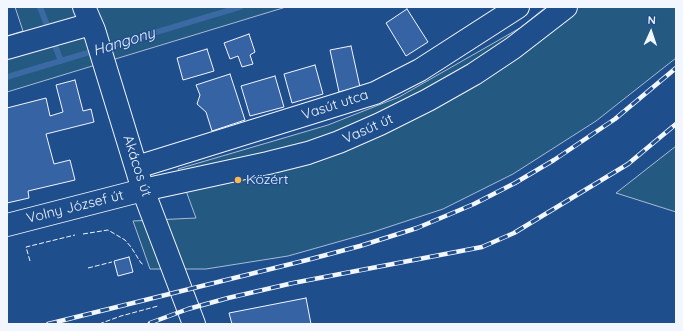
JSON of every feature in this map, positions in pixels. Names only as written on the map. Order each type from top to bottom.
[{"type":"street","name":"Vasút utca","points":[[137,167],[375,93],[420,70],[518,7]]},
{"type":"street","name":"Vasút út","points":[[143,190],[268,163],[308,153],[339,142],[380,124],[428,100],[474,74],[519,43],[566,7]]},
{"type":"street","name":"Akácos út","points":[[90,20],[143,190],[194,324]]},
{"type":"street","points":[[7,48],[65,31],[90,20]]},
{"type":"street","name":"Volny József út","points":[[7,225],[143,190]]},
{"type":"shaded area","points":[[15,7],[286,7],[7,92],[7,36],[23,31]]},
{"type":"shaded area","points":[[546,7],[676,7],[676,58],[596,121],[513,174],[443,209],[373,232],[288,256],[206,269],[150,269],[133,221],[196,218],[178,169],[328,125],[399,97],[520,28]]},
{"type":"shaded area","points":[[676,146],[676,212],[616,193]]},
{"type":"building","points":[[407,9],[428,42],[406,56],[386,23]]},
{"type":"building","points":[[249,34],[255,52],[250,55],[253,64],[242,67],[238,56],[230,59],[224,43]]},
{"type":"building","points":[[351,46],[360,87],[339,92],[330,50]]},
{"type":"building","points":[[207,49],[214,71],[183,80],[177,58]]},
{"type":"building","points":[[315,65],[323,94],[292,103],[284,74]]},
{"type":"building","points":[[230,74],[245,120],[212,131],[206,112],[197,104],[200,95],[196,85]]},
{"type":"building","points":[[275,76],[284,107],[250,116],[241,86]]},
{"type":"building","points":[[75,80],[83,111],[91,109],[94,122],[46,134],[54,164],[70,160],[75,180],[28,191],[29,198],[7,203],[7,108],[46,98],[50,116],[63,112],[56,85]]},
{"type":"building","points":[[129,257],[133,272],[118,276],[114,261]]},
{"type":"building","points":[[306,298],[311,324],[232,324],[229,313]]},
{"type":"waterway","points":[[40,7],[61,61]]},
{"type":"waterway","name":"Hangony","points":[[7,77],[240,7]]},
{"type":"railway","points":[[48,324],[307,260],[360,246],[417,228],[474,204],[515,183],[554,160],[615,119],[676,68]]},
{"type":"railway","points":[[150,323],[188,309],[293,283],[482,247],[514,233],[628,164],[676,124]]},
{"type":"fence","points":[[83,234],[108,230],[125,240],[144,265]]},
{"type":"fence","points":[[30,261],[26,247],[75,235]]},
{"type":"fence","points":[[88,268],[112,262]]},
{"type":"fence","points":[[99,324],[121,316],[158,306]]},
{"type":"place","name":"Közért","points":[[238,180]]}]
